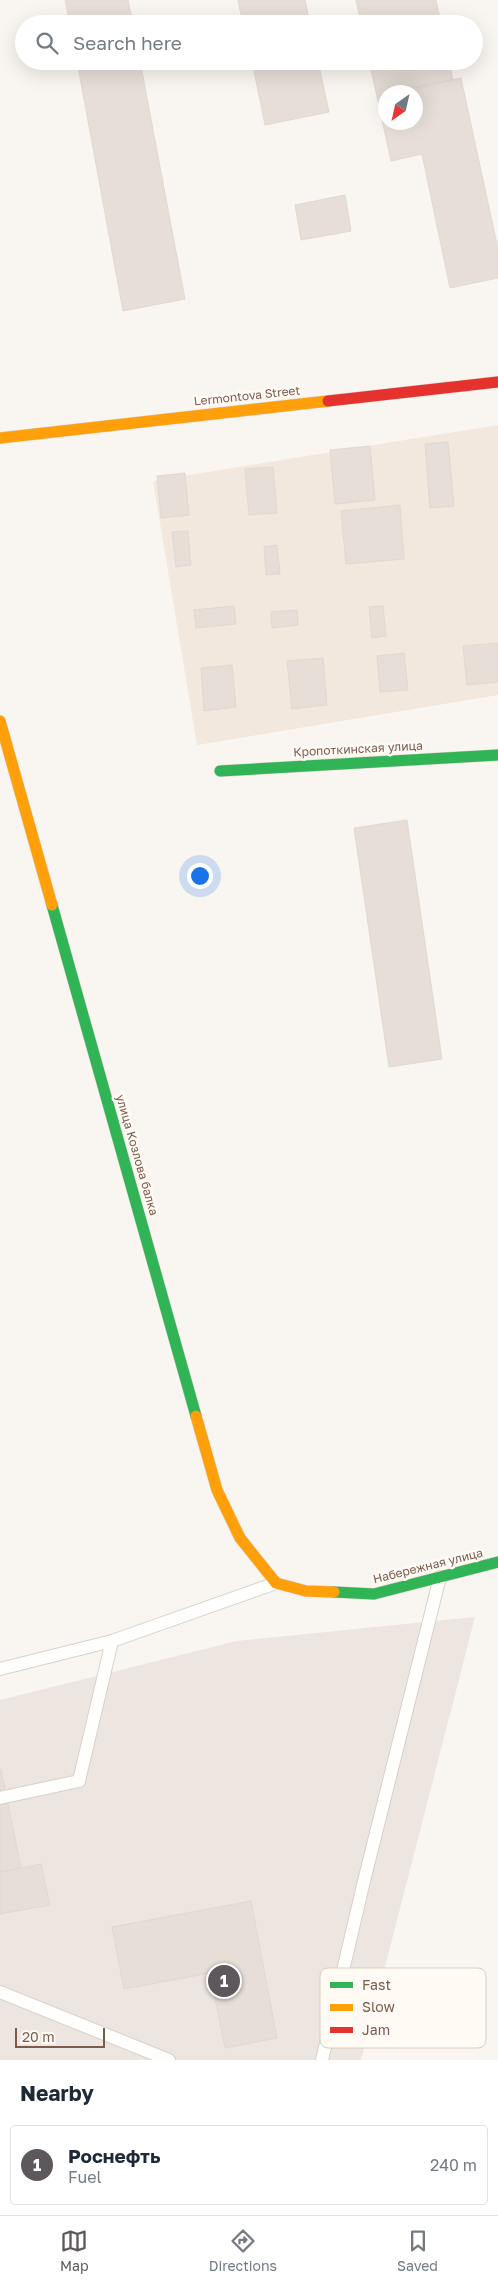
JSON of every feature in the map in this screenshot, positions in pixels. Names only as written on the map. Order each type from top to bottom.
[{"type":"main road","name":"Lermontova Street","points":[[0,438],[498,382]]},
{"type":"main road","name":"улица Козлова балка","points":[[0,721],[217,1490],[240,1538],[276,1583]]},
{"type":"main road","name":"Кропоткинская улица","points":[[220,771],[498,755]]},
{"type":"main road","name":"Набережная улица","points":[[276,1583],[306,1592],[374,1594],[498,1562]]},
{"type":"lane","points":[[344,1968],[440,1577]]},
{"type":"lane","points":[[0,1670],[112,1641],[276,1583]]},
{"type":"lane","points":[[0,1798],[80,1781],[112,1641]]},
{"type":"lane","points":[[0,1992],[169,2060]]},
{"type":"shaded area","points":[[498,425],[498,695],[197,745],[153,481]]},
{"type":"shaded area","points":[[475,1617],[385,1968],[320,1968],[320,2048],[364,2048],[361,2060],[0,2060],[0,1700],[237,1641]]},
{"type":"building","points":[[65,0],[128,0],[131,15],[68,15]]},
{"type":"building","points":[[238,0],[305,0],[308,15],[241,15]]},
{"type":"building","points":[[356,0],[436,0],[439,15],[359,15]]},
{"type":"building","points":[[79,70],[142,70],[185,299],[123,311]]},
{"type":"building","points":[[254,70],[320,70],[329,112],[265,125]]},
{"type":"building","points":[[371,70],[451,70],[453,80],[423,86],[378,85],[378,96]]},
{"type":"building","points":[[461,78],[498,249],[498,278],[450,288],[422,154],[391,161],[384,130],[423,130],[423,86]]},
{"type":"building","points":[[345,195],[351,231],[301,240],[295,205]]},
{"type":"building","points":[[448,442],[454,506],[430,508],[425,444]]},
{"type":"building","points":[[370,446],[375,500],[335,504],[330,450]]},
{"type":"building","points":[[273,467],[277,513],[249,515],[245,469]]},
{"type":"building","points":[[185,473],[189,515],[161,518],[157,476]]},
{"type":"building","points":[[400,505],[404,559],[346,564],[341,511]]},
{"type":"building","points":[[188,531],[191,565],[176,567],[172,532]]},
{"type":"building","points":[[277,545],[280,574],[266,575],[264,547]]},
{"type":"building","points":[[234,606],[236,624],[196,628],[194,610]]},
{"type":"building","points":[[383,606],[386,636],[372,638],[369,607]]},
{"type":"building","points":[[297,610],[298,625],[272,628],[271,612]]},
{"type":"building","points":[[498,643],[498,682],[467,685],[463,646]]},
{"type":"building","points":[[404,653],[408,690],[380,692],[377,656]]},
{"type":"building","points":[[323,658],[327,705],[292,709],[287,661]]},
{"type":"building","points":[[232,665],[236,707],[204,711],[201,668]]},
{"type":"building","points":[[407,820],[442,1059],[389,1067],[354,828]]},
{"type":"building","points":[[0,1770],[21,1868],[0,1872]]},
{"type":"building","points":[[41,1864],[50,1905],[0,1914],[0,1872]]},
{"type":"building","points":[[251,1901],[277,2038],[225,2048],[210,1973],[124,1989],[112,1927]]},
{"type":"traffic: fast","points":[[220,771],[498,755]]},
{"type":"traffic: fast","points":[[52,905],[196,1416]]},
{"type":"traffic: fast","points":[[334,1592],[374,1594],[498,1562]]},
{"type":"traffic: slow","points":[[0,438],[328,401]]},
{"type":"traffic: slow","points":[[0,721],[52,905]]},
{"type":"traffic: slow","points":[[196,1416],[217,1490],[240,1538],[276,1583],[306,1591],[334,1592]]},
{"type":"traffic: jam","points":[[328,401],[498,382]]},
{"type":"place","name":"Роснефть","points":[[224,1981]]}]
